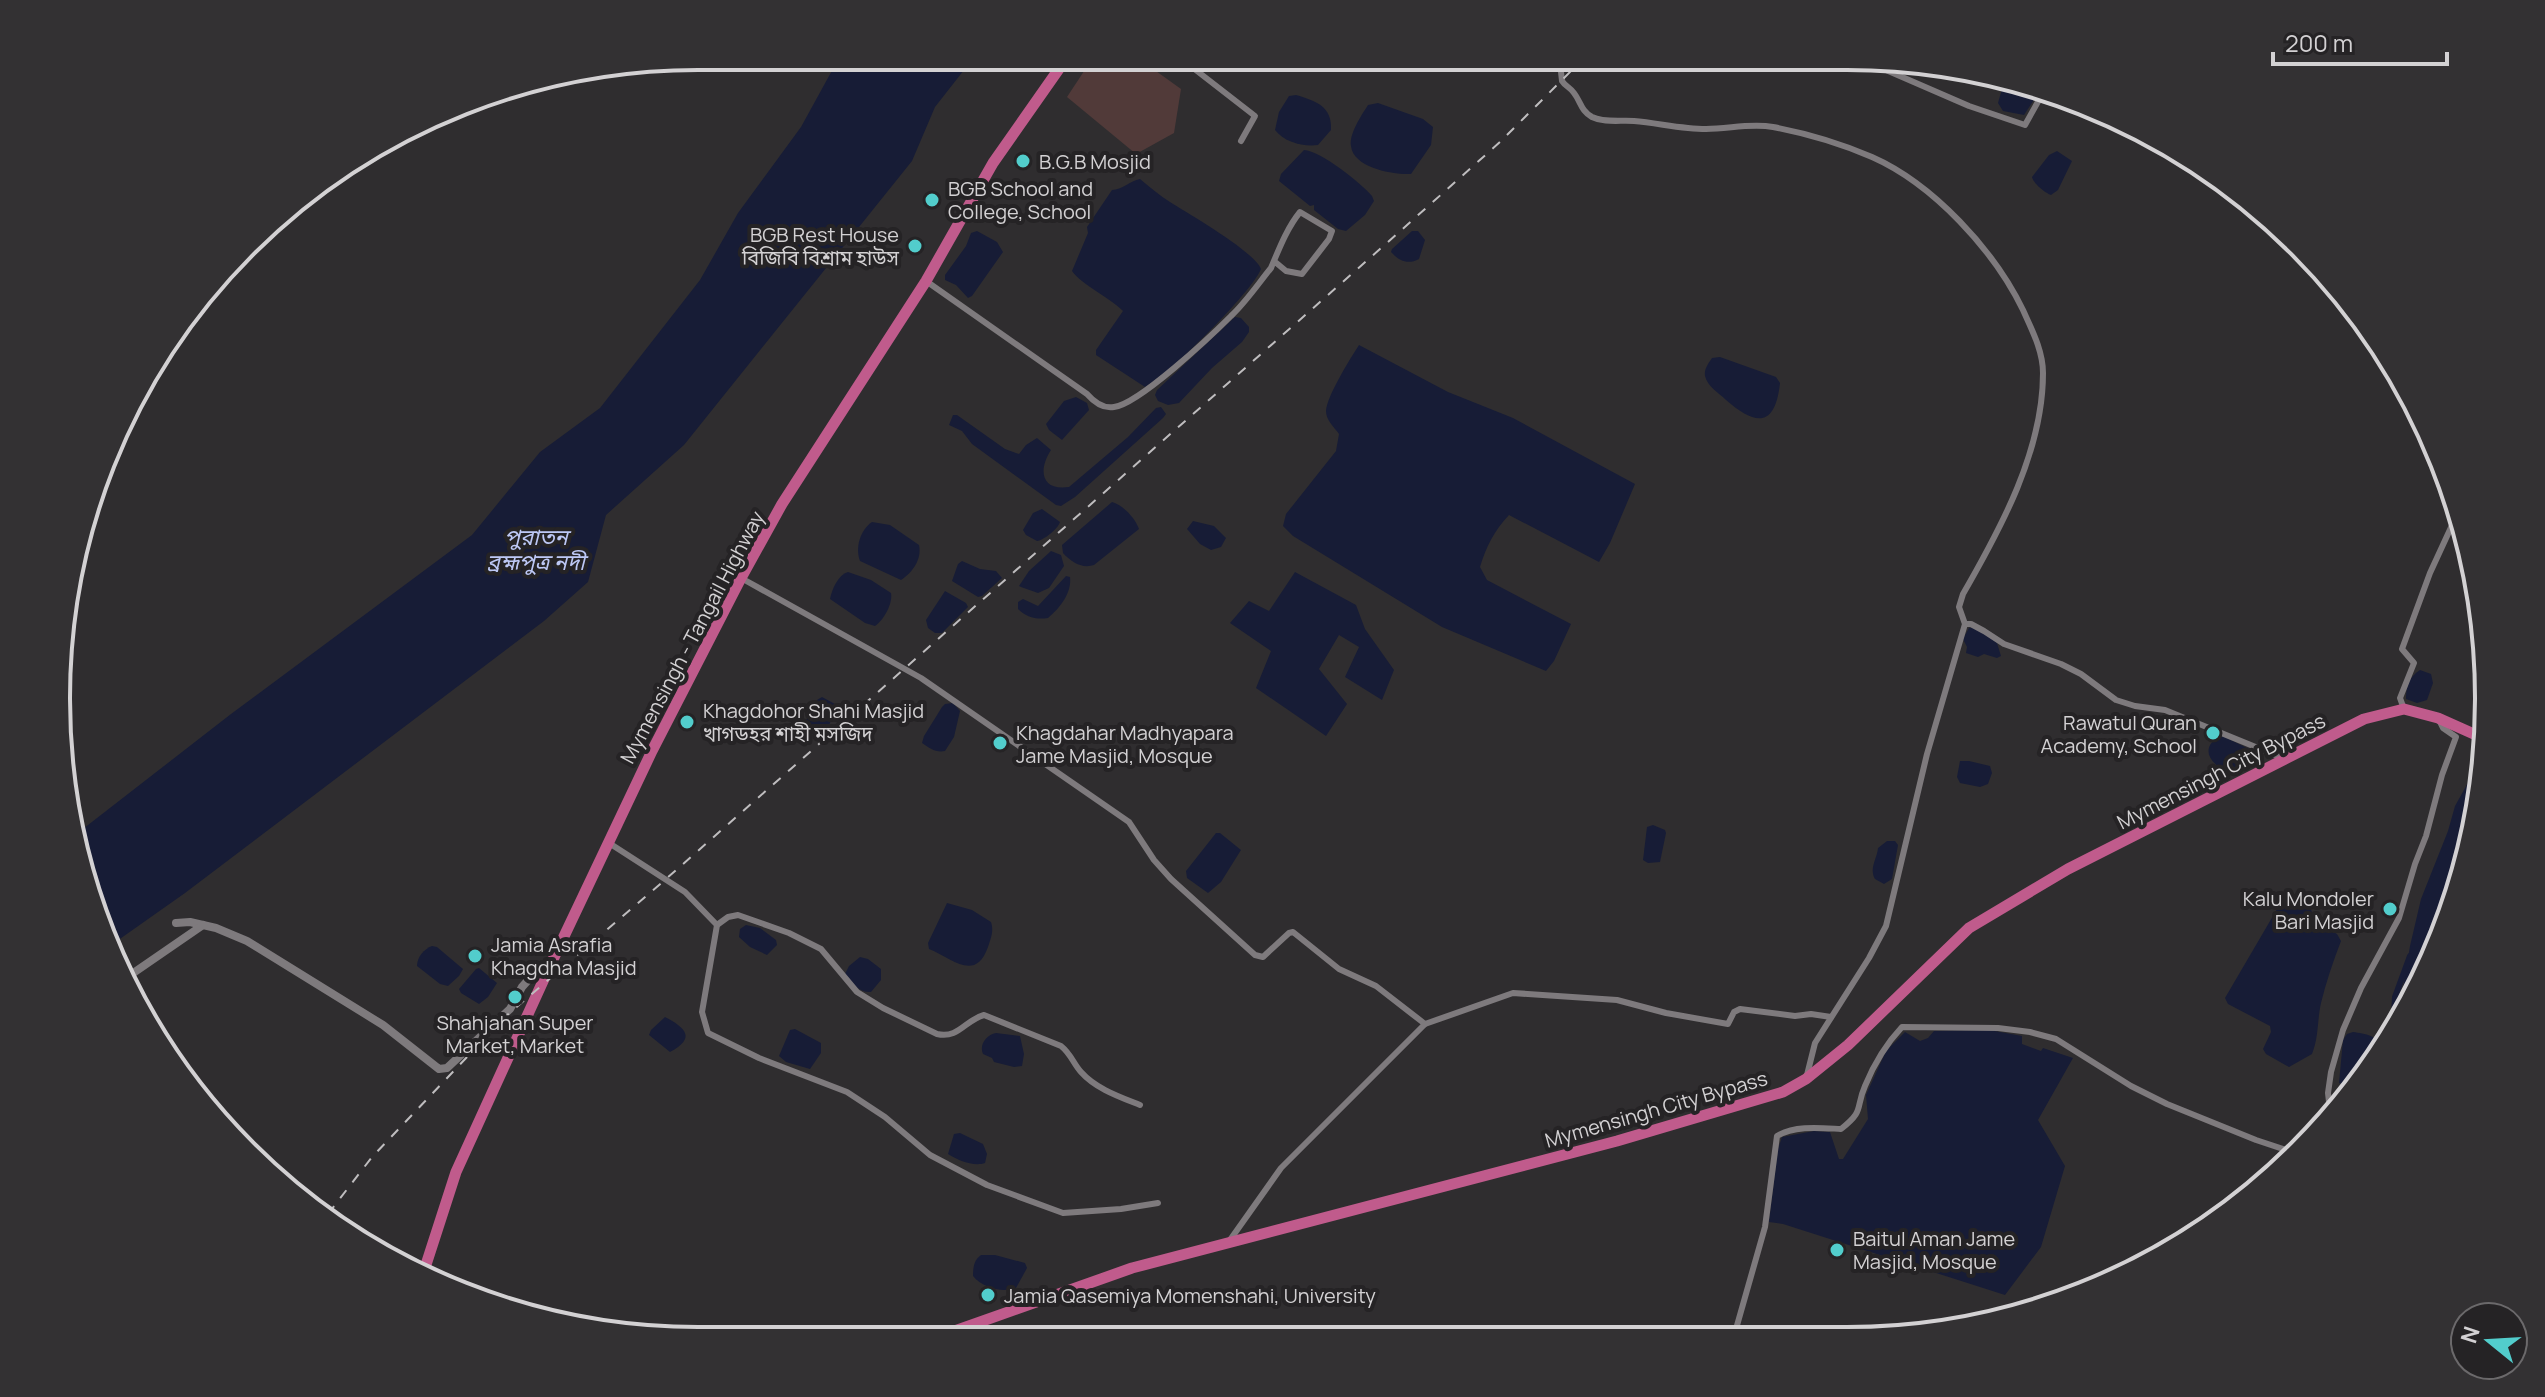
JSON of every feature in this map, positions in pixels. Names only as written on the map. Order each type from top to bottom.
[{"type":"highway","name":"Mymensingh - Tangail Highway","points":[[426,1264],[456,1172],[549,968],[652,751],[741,578],[782,504],[926,281],[993,163],[1058,70]]},
{"type":"highway","name":"Mymensingh City Bypass","points":[[966,1327],[1132,1268],[1717,1113],[1783,1092],[1806,1079],[1848,1045],[1969,928],[2068,869],[2364,719],[2404,709],[2438,718],[2474,734]]},
{"type":"street","points":[[1197,70],[1255,116],[1241,141]]},
{"type":"street","points":[[1888,71],[1969,106],[2025,125],[2039,100]]},
{"type":"street","points":[[1561,72],[1562,81],[1572,90],[1582,110],[1606,121],[1656,123],[1682,128],[1771,127],[1871,157],[1897,170],[1955,216],[1993,258],[2036,340],[2043,371],[2033,449],[1963,594],[1959,607],[1965,624],[1927,754],[1886,926],[1815,1043],[1806,1079]]},
{"type":"street","points":[[926,281],[1094,401],[1111,408],[1144,393],[1233,315],[1271,268],[1274,261],[1286,235],[1300,212],[1332,231],[1302,274],[1286,271],[1274,261]]},
{"type":"street","points":[[2404,709],[2400,698],[2414,663],[2402,649],[2430,573],[2451,527]]},
{"type":"street","points":[[741,578],[921,678],[1129,822],[1154,860],[1171,879],[1255,955],[1263,957],[1293,932],[1339,969],[1376,986],[1425,1024]]},
{"type":"street","points":[[1965,624],[1971,624],[2004,644],[2081,674],[2116,700],[2165,710],[2285,759]]},
{"type":"street","points":[[2329,1101],[2331,1072],[2343,1030],[2361,988],[2399,918],[2456,737],[2443,728],[2438,718]]},
{"type":"street","points":[[609,843],[685,892],[717,925]]},
{"type":"street","points":[[1140,1105],[1105,1091],[1091,1081],[1061,1046],[984,1015],[947,1036],[927,1031],[857,992],[821,949],[789,933],[738,915],[728,917],[717,925],[702,1012],[708,1033],[759,1058],[847,1092],[885,1117],[930,1155],[987,1185],[1063,1213],[1158,1203]]},
{"type":"street","points":[[176,923],[203,925],[247,941],[276,957],[383,1025],[439,1069],[447,1068],[510,1009],[530,978],[549,968]]},
{"type":"street","points":[[134,973],[203,925]]},
{"type":"street","points":[[1228,1242],[1281,1168],[1425,1024],[1513,993],[1617,1000],[1728,1024],[1734,1012],[1740,1009],[1831,1017]]},
{"type":"street","points":[[1737,1327],[1765,1227],[1777,1136],[1784,1131],[1825,1127],[1841,1129],[1853,1120],[1875,1064],[1887,1043],[1902,1027],[1998,1028],[2056,1039],[2131,1086],[2167,1104],[2285,1149]]},
{"type":"shaded area","points":[[1085,70],[1155,70],[1181,89],[1174,133],[1136,154],[1067,97]]},
{"type":"water","name":"পুরাতন ব্রহ্মপুত্র নদী","points":[[832,70],[964,70],[935,107],[912,161],[684,445],[606,515],[588,582],[544,621],[118,940],[103,901],[84,828],[231,714],[472,535],[540,452],[600,408],[700,280],[738,213],[801,127]]},
{"type":"water","points":[[2002,89],[2035,99],[2024,115],[2003,111],[1998,103]]},
{"type":"water","points":[[1296,95],[1316,102],[1329,115],[1331,130],[1318,145],[1294,143],[1275,130],[1279,112],[1289,96]]},
{"type":"water","points":[[1378,103],[1423,119],[1433,127],[1431,145],[1411,174],[1375,169],[1353,154],[1351,141],[1356,125],[1368,105]]},
{"type":"water","points":[[1304,150],[1330,162],[1372,196],[1374,201],[1365,215],[1346,231],[1338,229],[1314,210],[1314,205],[1310,206],[1279,181],[1281,174]]},
{"type":"water","points":[[2057,151],[2072,161],[2058,190],[2051,195],[2040,188],[2032,177],[2049,155]]},
{"type":"water","points":[[1140,179],[1166,200],[1235,243],[1261,269],[1242,296],[1208,332],[1172,367],[1145,387],[1096,355],[1096,350],[1123,311],[1072,271],[1088,233],[1087,227],[1112,190]]},
{"type":"water","points":[[977,231],[997,242],[1003,252],[968,298],[956,285],[945,280],[945,275],[966,246],[971,233]]},
{"type":"water","points":[[1412,231],[1418,231],[1425,240],[1419,259],[1404,261],[1391,252]]},
{"type":"water","points":[[1235,317],[1241,318],[1249,327],[1242,342],[1179,403],[1168,405],[1158,401],[1155,395],[1157,390]]},
{"type":"water","points":[[1359,345],[1448,392],[1513,418],[1635,484],[1599,562],[1509,515],[1488,546],[1480,567],[1487,580],[1571,624],[1546,671],[1442,627],[1293,536],[1283,526],[1286,514],[1336,451],[1339,434],[1327,417],[1327,404]]},
{"type":"water","points":[[1720,357],[1776,377],[1780,383],[1777,398],[1774,409],[1768,415],[1755,418],[1746,414],[1706,380],[1706,369],[1712,358]]},
{"type":"water","points":[[1076,397],[1087,403],[1089,410],[1062,440],[1046,424],[1064,401]]},
{"type":"water","points":[[1161,407],[1166,414],[1163,418],[1061,506],[972,444],[962,431],[949,425],[953,415],[957,415],[1005,449],[1019,454],[1037,438],[1051,450],[1044,465],[1045,478],[1053,486],[1069,487],[1128,437],[1156,408]]},
{"type":"water","points":[[1112,502],[1128,512],[1139,529],[1094,565],[1073,562],[1063,553],[1062,545]]},
{"type":"water","points":[[1042,509],[1060,522],[1050,534],[1037,541],[1023,530],[1033,513]]},
{"type":"water","points":[[1193,521],[1214,526],[1226,538],[1221,547],[1211,550],[1200,544],[1187,529]]},
{"type":"water","points":[[872,522],[890,525],[919,545],[916,565],[901,580],[860,561],[860,540]]},
{"type":"water","points":[[1051,551],[1061,555],[1064,566],[1049,588],[1038,593],[1019,586],[1029,571]]},
{"type":"water","points":[[962,561],[980,569],[996,571],[1002,578],[978,597],[952,581]]},
{"type":"water","points":[[848,572],[871,580],[891,593],[887,611],[875,626],[865,623],[830,599],[836,583]]},
{"type":"water","points":[[1295,572],[1356,605],[1365,629],[1394,670],[1382,700],[1345,677],[1359,647],[1339,635],[1319,669],[1347,704],[1326,736],[1256,688],[1271,651],[1230,623],[1249,601],[1269,611]]},
{"type":"water","points":[[1066,576],[1070,577],[1067,594],[1048,618],[1032,617],[1018,609],[1018,602],[1023,599],[1038,606]]},
{"type":"water","points":[[945,591],[968,607],[942,633],[935,633],[928,628],[926,620]]},
{"type":"water","points":[[1975,627],[1997,643],[2001,656],[1997,658],[1984,654],[1978,657],[1966,653],[1963,639],[1969,628]]},
{"type":"water","points":[[2420,670],[2431,674],[2433,683],[2427,700],[2417,703],[2406,699],[2406,694],[2411,679]]},
{"type":"water","points":[[822,697],[837,708],[823,732],[804,724],[817,700]]},
{"type":"water","points":[[953,703],[960,711],[954,737],[945,751],[933,750],[922,743],[924,736],[942,707]]},
{"type":"water","points":[[2223,736],[2251,750],[2254,753],[2250,760],[2227,771],[2215,764],[2209,749]]},
{"type":"water","points":[[1960,761],[1990,766],[1992,773],[1988,784],[1980,787],[1960,783],[1957,777]]},
{"type":"water","points":[[2470,779],[2454,861],[2442,901],[2404,989],[2421,899],[2455,806]]},
{"type":"water","points":[[1653,825],[1666,833],[1660,862],[1648,863],[1643,860],[1647,827]]},
{"type":"water","points":[[1216,833],[1241,850],[1221,882],[1208,893],[1187,878],[1186,871]]},
{"type":"water","points":[[1887,841],[1895,841],[1898,845],[1892,879],[1884,884],[1875,879],[1873,867],[1878,848]]},
{"type":"water","points":[[2291,896],[2307,904],[2314,921],[2337,934],[2341,941],[2323,995],[2312,1054],[2289,1067],[2266,1054],[2263,1049],[2271,1032],[2270,1026],[2228,1004],[2225,998],[2280,904]]},
{"type":"water","points":[[947,903],[972,910],[991,922],[988,947],[977,964],[962,965],[929,949],[928,943]]},
{"type":"water","points":[[746,925],[760,928],[776,940],[777,945],[767,955],[750,947],[739,937],[740,929]]},
{"type":"water","points":[[432,946],[463,969],[448,986],[440,984],[417,966],[422,954]]},
{"type":"water","points":[[860,957],[881,969],[881,980],[871,992],[856,987],[845,974]]},
{"type":"water","points":[[479,968],[497,983],[479,1004],[459,989]]},
{"type":"water","points":[[665,1017],[685,1033],[683,1042],[670,1052],[649,1035]]},
{"type":"water","points":[[795,1029],[821,1043],[821,1053],[810,1069],[786,1062],[779,1056],[790,1030]]},
{"type":"water","points":[[1989,1030],[2022,1036],[2022,1044],[2073,1058],[2038,1120],[2065,1166],[2041,1247],[2005,1295],[1769,1222],[1782,1137],[1814,1131],[1830,1132],[1839,1159],[1843,1159],[1868,1119],[1866,1095],[1886,1051],[1905,1032],[1920,1041],[1934,1031]]},
{"type":"water","points":[[2353,1032],[2375,1038],[2342,1084],[2339,1083],[2343,1040]]},
{"type":"water","points":[[996,1033],[1020,1036],[1024,1054],[1022,1066],[994,1062],[983,1054],[984,1041]]},
{"type":"water","points":[[960,1133],[983,1144],[987,1154],[985,1163],[961,1161],[948,1154],[954,1134]]},
{"type":"water","points":[[981,1255],[995,1255],[1025,1263],[1027,1268],[1016,1288],[999,1290],[977,1280],[973,1276],[974,1267]]},
{"type":"waterway","points":[[2395,1006],[2410,956]]},
{"type":"railway","points":[[332,1209],[372,1157],[505,1017],[666,879],[1388,242],[1500,142],[1572,70]]},
{"type":"place","name":"B.G.B Mosjid","points":[[1023,161]]},
{"type":"place","name":"BGB School and College, School","points":[[932,200]]},
{"type":"place","name":"BGB Rest House বিজিবি বিশ্রাম হাউস","points":[[915,246]]},
{"type":"place","name":"Khagdohor Shahi Masjid খাগডহর শাহী মসজিদ","points":[[687,722]]},
{"type":"place","name":"Rawatul Quran Academy, School","points":[[2213,733]]},
{"type":"place","name":"Khagdahar Madhyapara Jame Masjid, Mosque","points":[[1000,743]]},
{"type":"place","name":"Kalu Mondoler Bari Masjid","points":[[2390,909]]},
{"type":"place","name":"Jamia Asrafia Khagdha Masjid","points":[[475,956]]},
{"type":"place","name":"Shahjahan Super Market, Market","points":[[515,997]]},
{"type":"place","name":"Baitul Aman Jame Masjid, Mosque","points":[[1837,1250]]},
{"type":"place","name":"Jamia Qasemiya Momenshahi, University","points":[[988,1295]]}]
